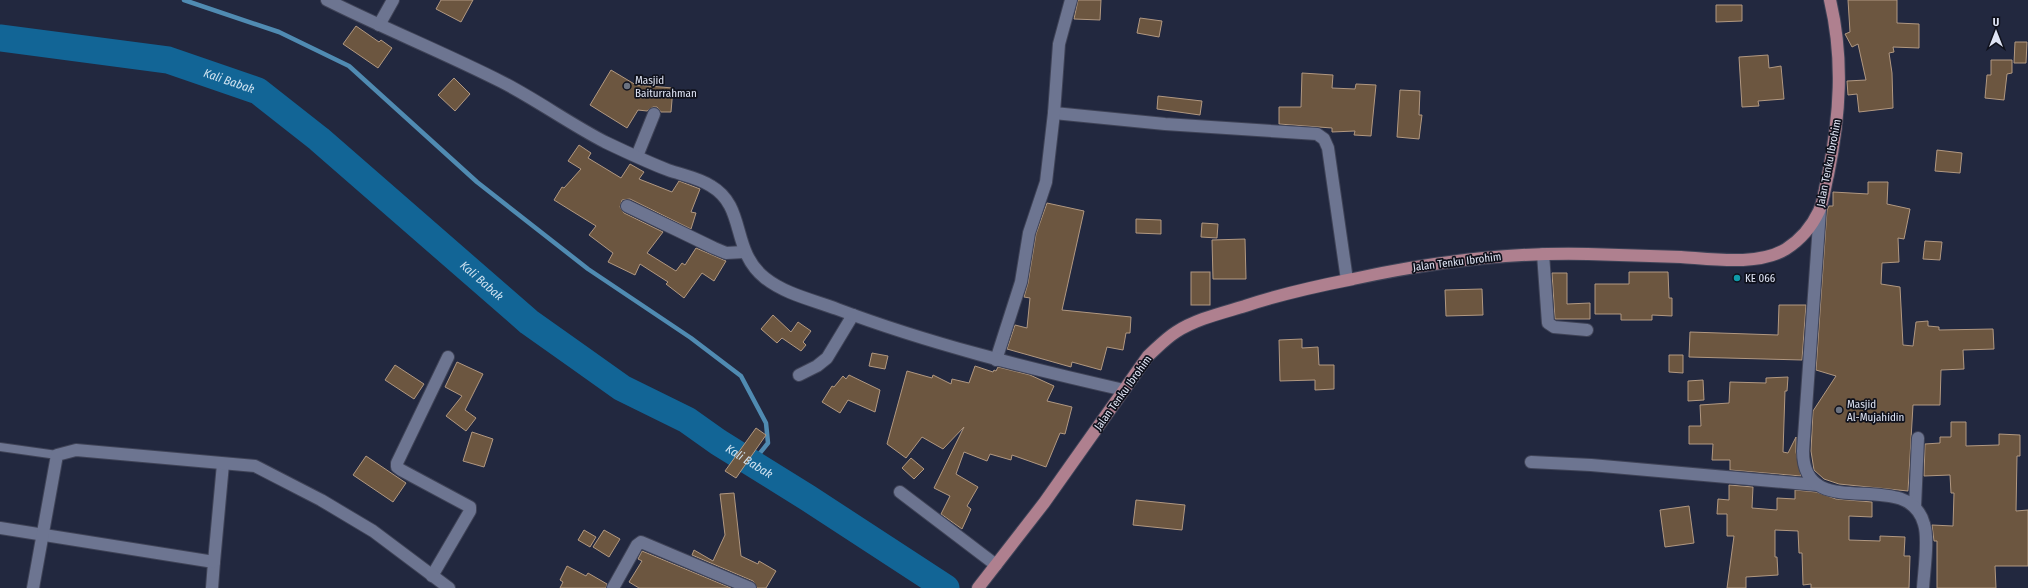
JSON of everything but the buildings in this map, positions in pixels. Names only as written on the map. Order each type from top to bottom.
[{"type":"main road","name":"Jalan Tenku Ibrohim","points":[[978,588],[1044,503],[1148,356],[1162,342],[1177,331],[1193,323],[1268,298],[1402,268],[1446,262],[1490,257],[1543,254],[1737,260],[1769,256],[1784,250],[1799,239],[1820,210],[1832,153],[1839,106],[1839,59],[1830,0]]},
{"type":"street","points":[[327,0],[503,83],[604,142],[705,183],[720,192],[731,206],[744,252],[757,270],[774,284],[853,315],[996,360],[1124,390]]},
{"type":"street","points":[[379,25],[393,0]]},
{"type":"street","points":[[996,360],[1021,282],[1030,233],[1046,182],[1054,113],[1059,44],[1071,0]]},
{"type":"street","points":[[1054,113],[1151,123],[1317,134],[1324,139],[1328,148],[1347,280]]},
{"type":"street","points":[[637,156],[654,114]]},
{"type":"street","points":[[627,206],[726,253],[744,252]]},
{"type":"street","points":[[1818,485],[1806,470],[1803,451],[1820,210]]},
{"type":"street","points":[[1543,254],[1548,323],[1554,326],[1587,330]]},
{"type":"street","points":[[799,375],[817,366],[828,358],[853,315]]},
{"type":"street","points":[[432,576],[470,511],[470,507],[400,470],[397,467],[397,464],[448,357]]},
{"type":"street","points":[[1915,507],[1918,438]]},
{"type":"street","points":[[33,588],[57,455],[76,450],[255,466],[321,500],[373,532],[449,588]]},
{"type":"street","points":[[1531,462],[1590,465],[1818,485],[1836,492],[1893,496],[1905,500],[1915,507],[1922,518],[1926,530],[1923,588]]},
{"type":"street","points":[[212,588],[223,464]]},
{"type":"street","points":[[900,492],[993,569]]},
{"type":"street","points":[[0,528],[214,562]]},
{"type":"street","points":[[613,588],[638,544],[641,542],[750,588]]},
{"type":"lane","points":[[0,447],[57,455]]},
{"type":"waterway","points":[[184,0],[279,32],[349,66],[477,182],[588,269],[691,338],[741,376],[766,423],[768,443],[752,463]]},
{"type":"waterway","name":"Kali Babak","points":[[0,38],[168,60],[258,91],[319,139],[529,322],[622,388],[687,420],[718,442],[808,498],[946,588]]},
{"type":"place","name":"Masjid Baiturrahman","points":[[627,86]]},
{"type":"place","name":"KE 066","points":[[1737,278]]},
{"type":"place","name":"Masjid Al-Mujahidin","points":[[1839,410]]}]
